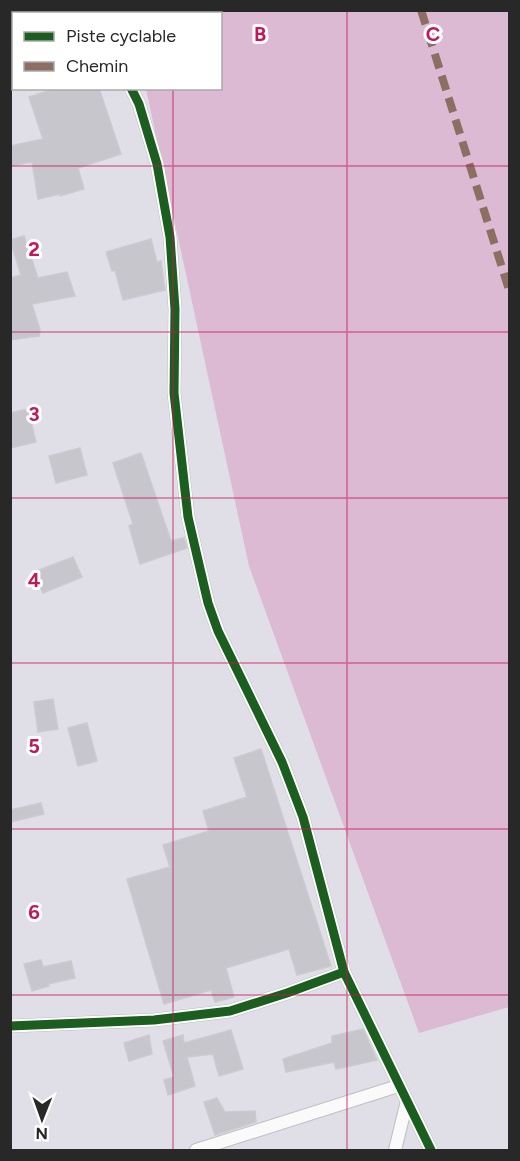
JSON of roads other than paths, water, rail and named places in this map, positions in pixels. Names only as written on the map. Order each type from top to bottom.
[{"type":"street","points":[[132,90],[139,104],[157,164],[170,237],[175,309],[174,393],[188,517],[208,603],[218,631],[282,762],[303,817],[344,972],[430,1150]]},
{"type":"street","points":[[10,1026],[154,1020],[230,1011],[344,972]]},
{"type":"street","points":[[196,1150],[398,1086]]},
{"type":"street","points":[[395,1150],[407,1101]]}]
